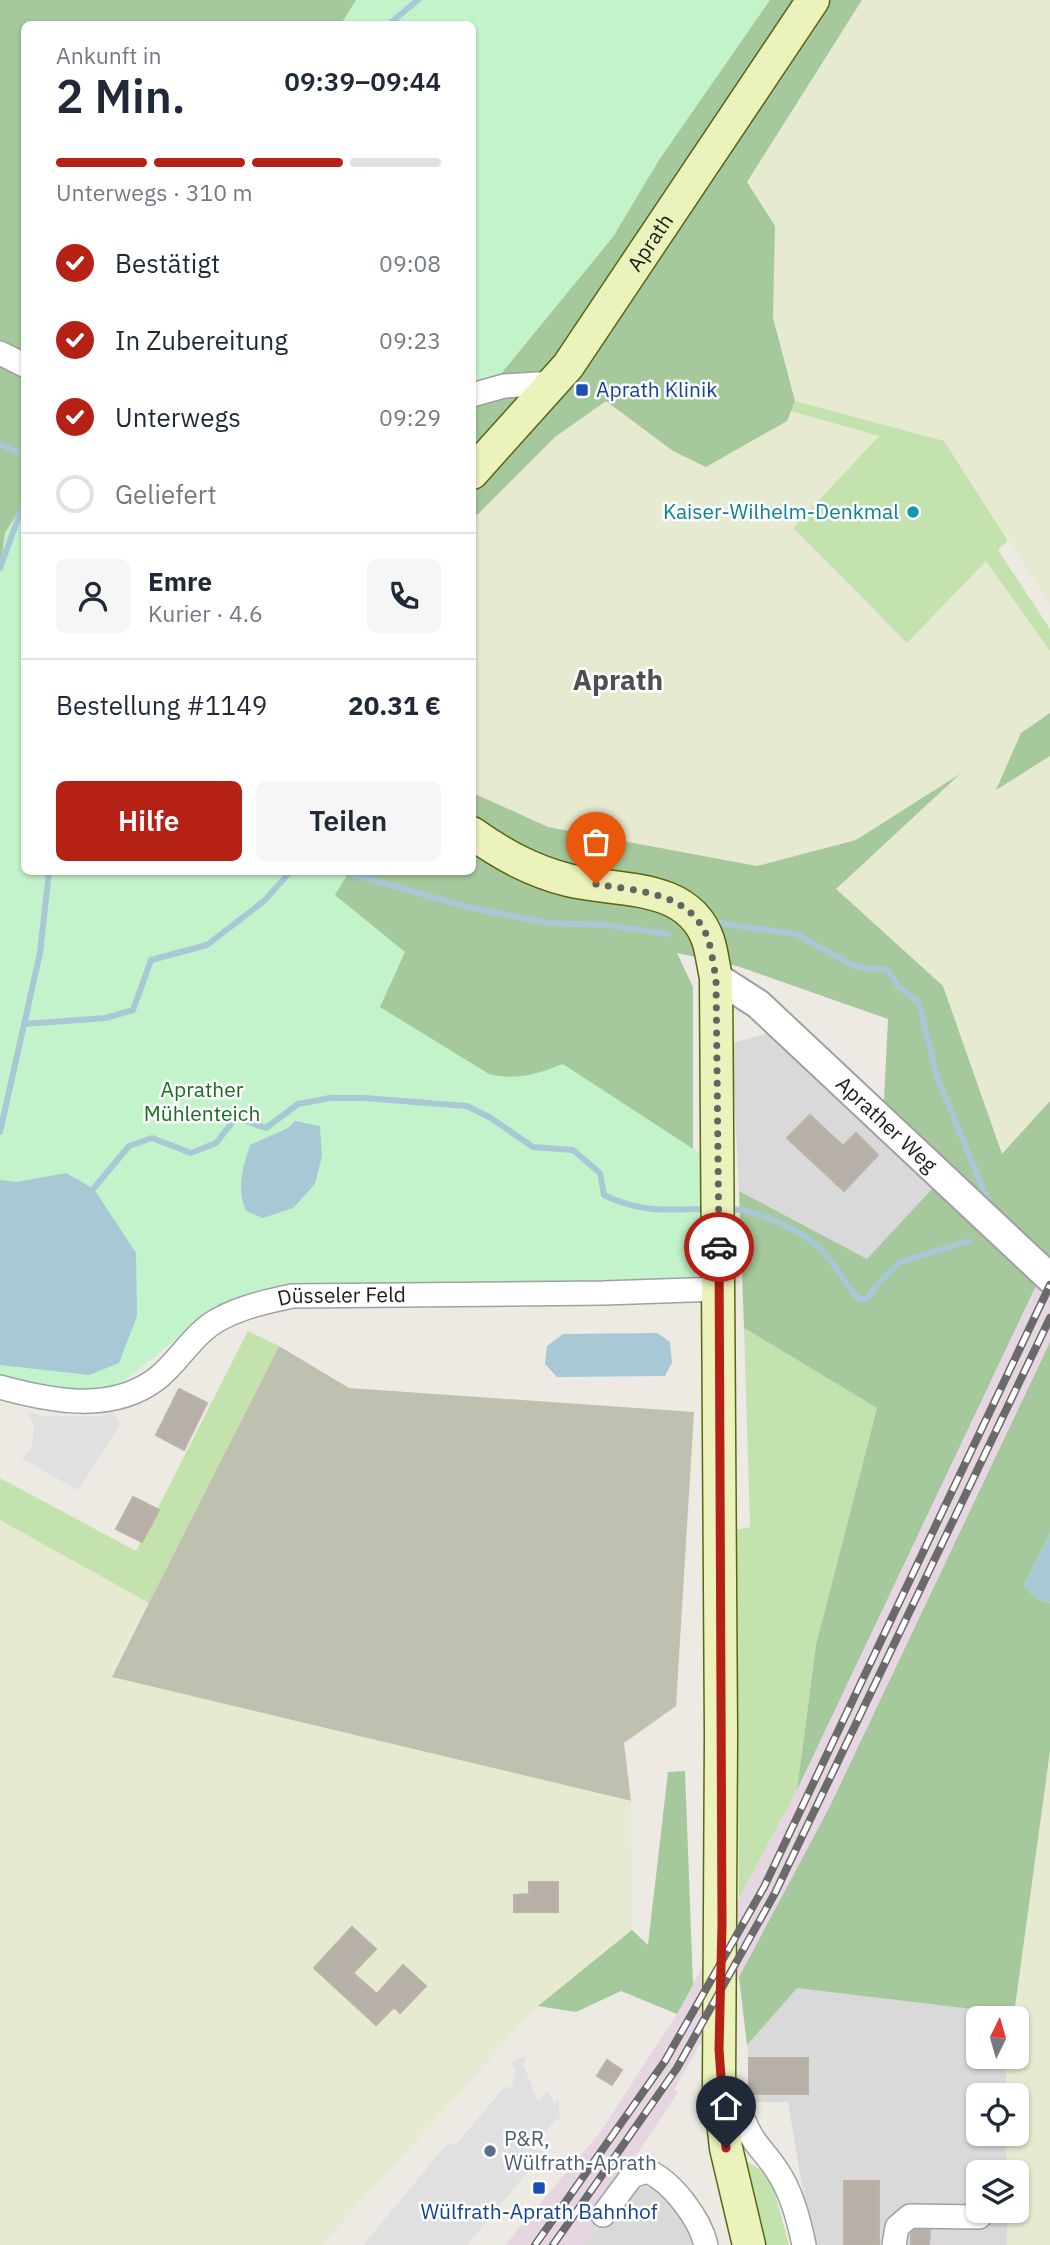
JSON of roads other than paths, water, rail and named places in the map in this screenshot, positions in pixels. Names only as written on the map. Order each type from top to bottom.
[{"type":"main road","name":"Aprath","points":[[476,469],[555,383],[813,0]]},
{"type":"main road","points":[[476,837],[500,853],[534,870],[570,880],[649,892],[685,907],[697,919],[708,939],[716,977],[722,1925],[719,2049],[721,2115],[730,2172],[749,2245]]},
{"type":"street","points":[[0,353],[21,364]]},
{"type":"street","points":[[476,394],[504,386],[555,383]]},
{"type":"street","name":"Aprather Weg","points":[[716,977],[758,1004],[1050,1278]]},
{"type":"street","name":"Düsseler Feld","points":[[0,1387],[34,1396],[88,1403],[124,1395],[157,1378],[213,1322],[245,1306],[292,1296],[604,1293],[719,1289]]},
{"type":"street","points":[[744,2121],[753,2143],[778,2171],[790,2195],[804,2245]]},
{"type":"street","points":[[603,2216],[632,2176],[647,2171],[658,2175],[690,2213],[706,2245]]},
{"type":"street","points":[[894,2245],[897,2227],[910,2216],[966,2217]]},
{"type":"water","points":[[295,1121],[320,1126],[322,1156],[315,1184],[293,1208],[263,1218],[246,1211],[241,1186],[250,1145],[288,1128]]},
{"type":"water","points":[[66,1173],[94,1189],[136,1253],[137,1316],[119,1363],[89,1375],[0,1365],[0,1180],[16,1182]]},
{"type":"water","points":[[657,1333],[670,1342],[672,1363],[665,1376],[557,1377],[545,1364],[547,1346],[563,1334]]},
{"type":"water","points":[[1050,1533],[1050,1603],[1035,1598],[1024,1585]]},
{"type":"waterway","points":[[393,21],[418,0]]},
{"type":"waterway","points":[[0,444],[21,454]]},
{"type":"waterway","points":[[0,568],[21,510]]},
{"type":"waterway","points":[[0,1132],[40,953],[49,875]]},
{"type":"waterway","points":[[24,1024],[106,1018],[133,1010],[151,960],[207,945],[264,901],[287,875]]},
{"type":"waterway","points":[[355,875],[467,907],[547,923],[607,925],[668,934]]},
{"type":"waterway","points":[[719,923],[796,934],[856,967],[888,970],[898,986],[919,1003],[937,1077],[989,1203]]},
{"type":"waterway","points":[[89,1194],[129,1146],[152,1138],[191,1153],[216,1143],[236,1118],[266,1128],[298,1104],[330,1098],[364,1098],[467,1106],[491,1118],[533,1147],[573,1150],[600,1173],[604,1195],[618,1201],[643,1208],[708,1209]]},
{"type":"waterway","points":[[726,1209],[764,1216],[803,1236],[828,1257],[859,1299],[867,1299],[900,1262],[969,1241]]},
{"type":"railway","points":[[535,2245],[665,2061],[764,1887],[1050,1285]]},
{"type":"railway","points":[[553,2245],[677,2068],[775,1893],[1050,1318]]},
{"type":"place","name":"Aprath Klinik","points":[[582,390]]},
{"type":"place","name":"Kaiser-Wilhelm-Denkmal","points":[[913,512]]},
{"type":"place","name":"P&R, Wülfrath-Aprath","points":[[490,2151]]},
{"type":"place","name":"Wülfrath-Aprath Bahnhof","points":[[539,2188]]},
{"type":"district","name":"Aprath","points":[[618,680]]},
{"type":"park label","name":"Aprather Mühlenteich","points":[[202,1102]]}]
